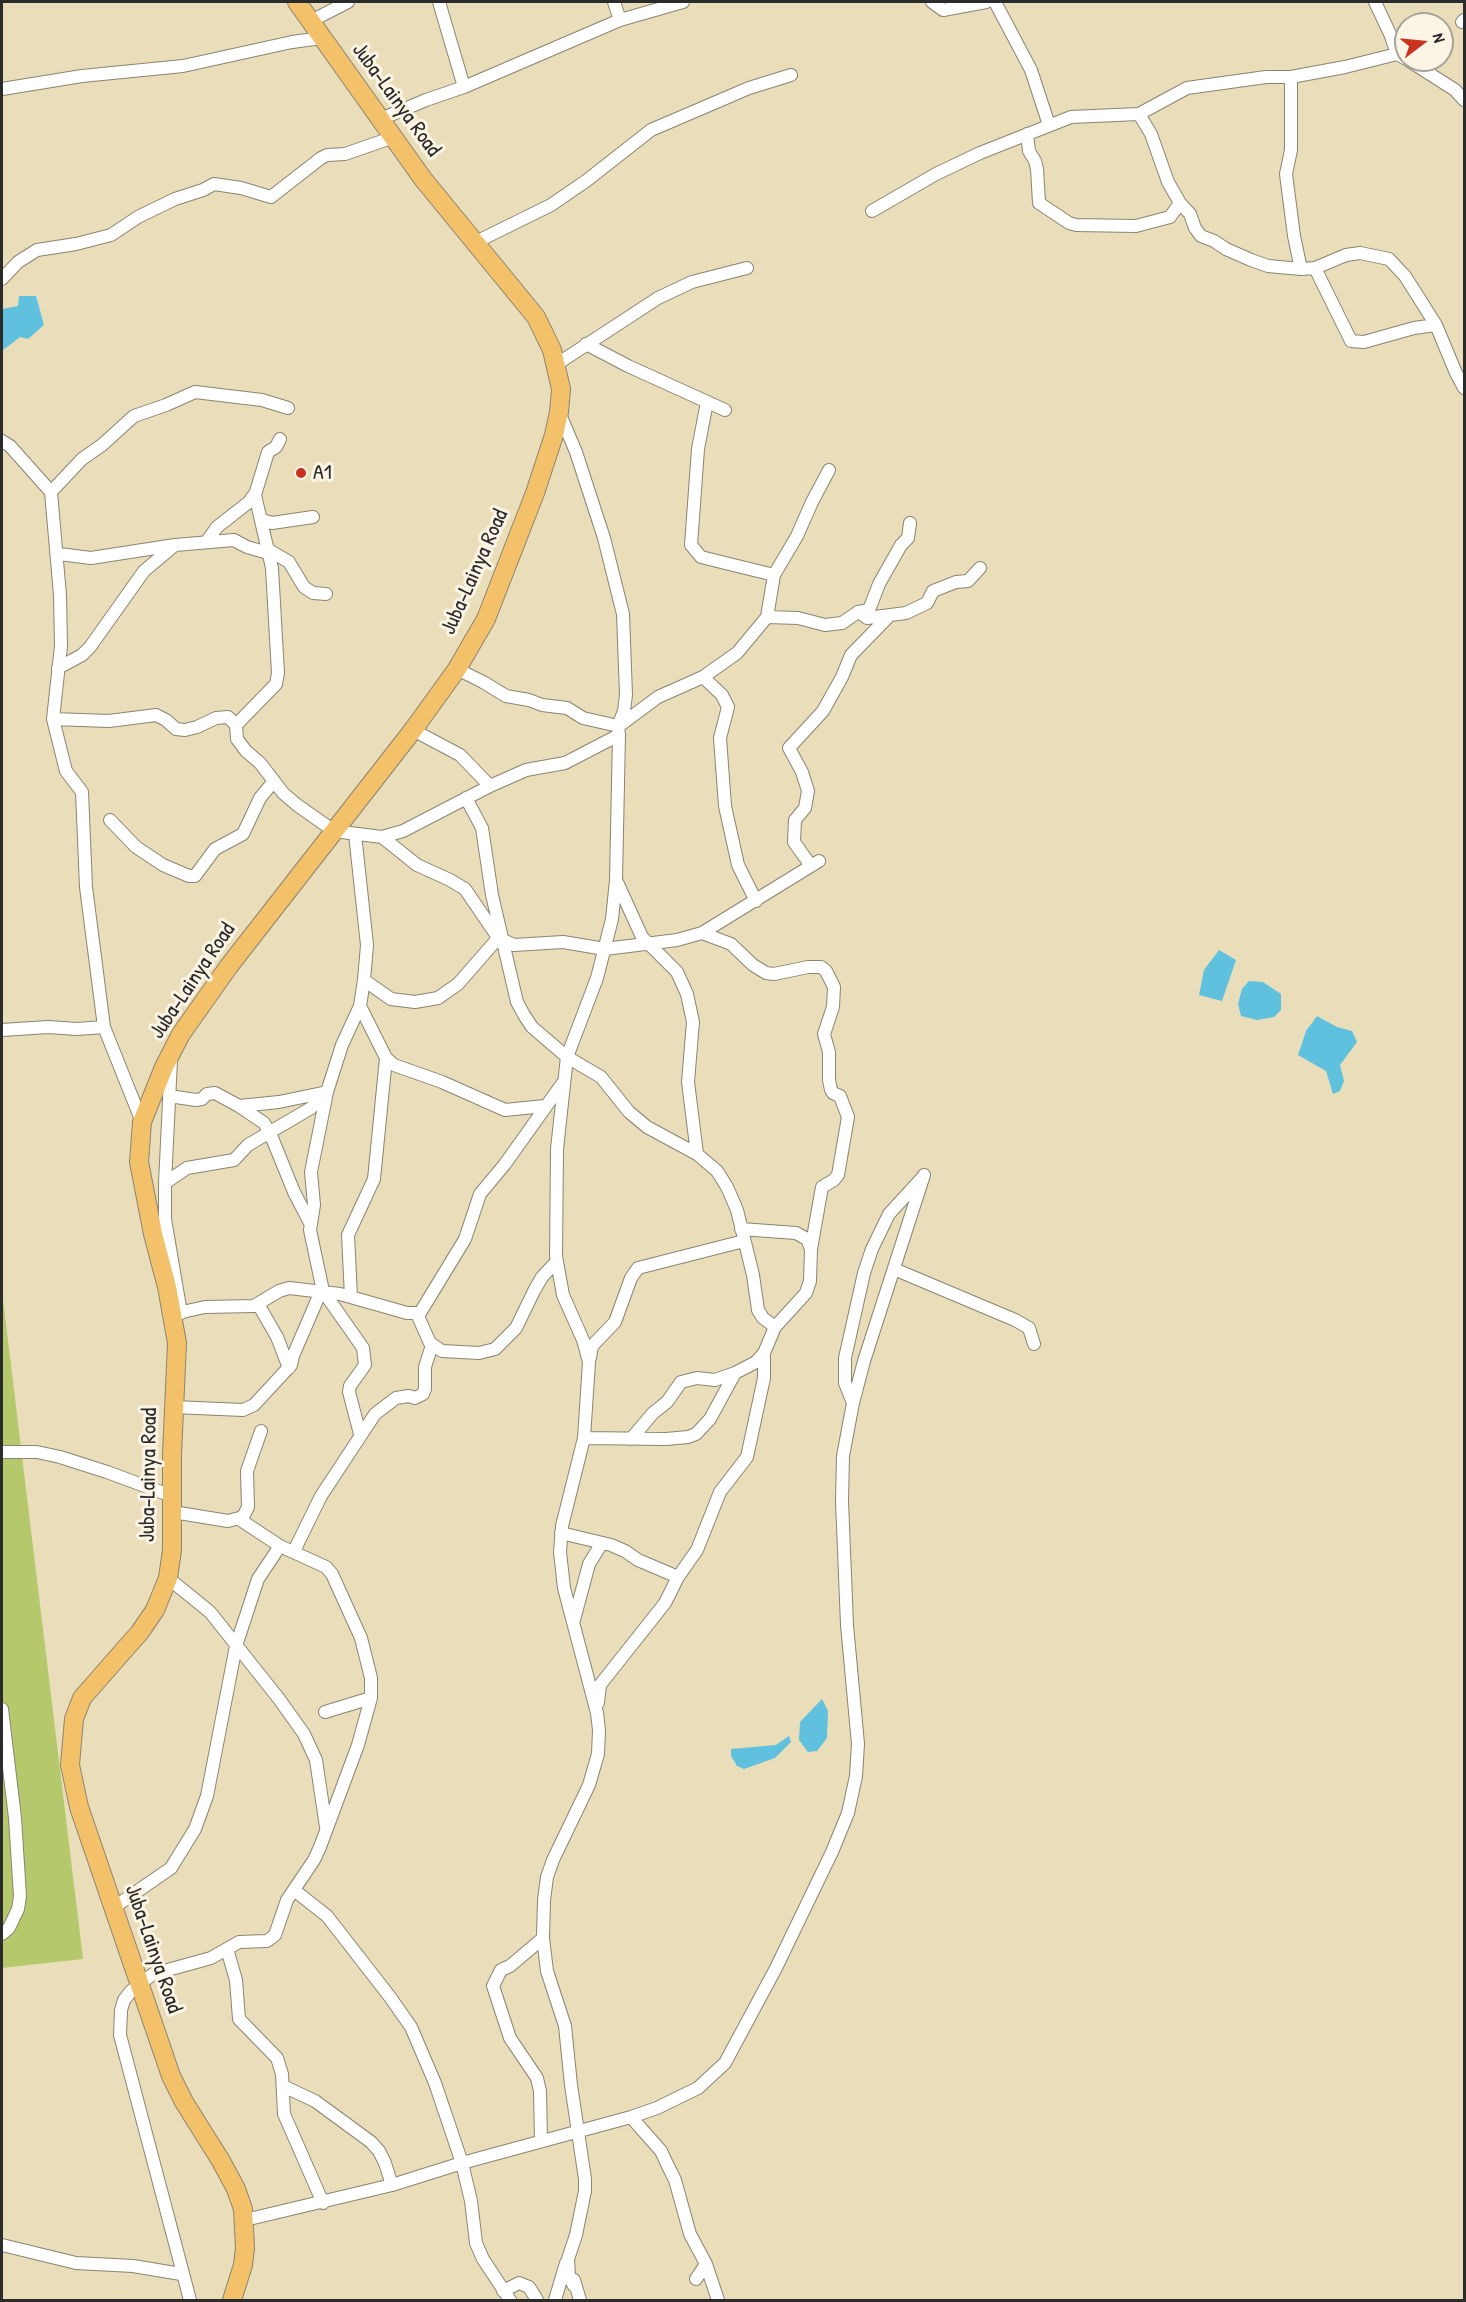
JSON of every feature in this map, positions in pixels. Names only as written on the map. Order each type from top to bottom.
[{"type":"main road","name":"Juba-Lainya Road","points":[[232,2301],[243,2265],[245,2248],[245,2220],[236,2189],[171,2076],[74,1787],[70,1751],[74,1719],[82,1698],[140,1632],[154,1610],[168,1578],[172,1550],[177,1314],[153,1234],[139,1162],[142,1122],[181,1034],[229,966],[413,730],[457,669],[486,619],[535,493],[560,412],[561,389],[557,364],[536,317],[423,179],[297,2]]},
{"type":"street","points":[[311,21],[348,2]]},
{"type":"street","points":[[439,2],[464,87]]},
{"type":"street","points":[[614,2],[620,20]]},
{"type":"street","points":[[381,119],[426,99],[464,87],[620,20],[683,2]]},
{"type":"street","points":[[932,2],[943,10],[986,2]]},
{"type":"street","points":[[995,2],[1031,70],[1049,125]]},
{"type":"street","points":[[1375,2],[1394,39]]},
{"type":"street","points":[[2,89],[82,76],[183,66],[292,42],[322,38]]},
{"type":"street","points":[[872,211],[936,174],[1071,117],[1139,114],[1187,88],[1266,77],[1291,77],[1394,60]]},
{"type":"street","points":[[1426,72],[1455,90],[1464,100]]},
{"type":"street","points":[[476,242],[551,205],[651,130],[749,88],[791,75]]},
{"type":"street","points":[[1291,77],[1291,150],[1286,174],[1301,269]]},
{"type":"street","points":[[1139,114],[1151,134],[1168,182],[1180,203],[1190,214],[1201,236],[1268,266],[1315,268],[1346,255],[1360,253],[1389,259],[1405,276],[1436,325],[1464,388]]},
{"type":"street","points":[[1027,134],[1029,151],[1035,160],[1037,169],[1039,203],[1070,223],[1136,226],[1170,217],[1180,203]]},
{"type":"street","points":[[2,279],[18,262],[37,250],[76,244],[111,235],[138,217],[214,184],[241,188],[271,197],[327,155],[345,154],[394,137]]},
{"type":"street","points":[[557,364],[658,298],[692,282],[747,268]]},
{"type":"street","points":[[1315,268],[1351,341],[1364,342],[1414,328],[1436,325]]},
{"type":"street","points":[[586,344],[628,366],[725,410]]},
{"type":"street","points":[[51,492],[82,459],[102,445],[134,416],[195,392],[262,399],[288,408]]},
{"type":"street","points":[[707,402],[698,449],[691,545],[701,557],[774,575]]},
{"type":"street","points":[[560,412],[576,452],[604,538],[623,614],[626,695],[618,731],[616,880],[612,919],[597,978],[567,1057],[557,1149],[557,1261],[562,1295],[583,1340],[589,1362]]},
{"type":"street","points":[[236,726],[276,684],[278,673],[272,568],[255,495],[268,452],[276,447],[280,439]]},
{"type":"street","points":[[2,441],[10,446],[51,492],[60,595],[61,646],[53,719],[66,771],[82,792],[86,887],[104,1027],[142,1122]]},
{"type":"street","points":[[53,719],[109,721],[156,715],[176,729],[185,730],[216,718],[228,717],[236,726],[237,739],[283,793],[334,831],[382,837],[403,831],[526,770],[565,763],[618,731],[658,696],[703,677],[737,653],[768,617],[774,575],[829,470]]},
{"type":"street","points":[[207,541],[217,527],[249,502],[256,492]]},
{"type":"street","points":[[262,520],[272,523],[313,518]]},
{"type":"street","points":[[768,617],[798,618],[825,625],[842,623],[858,612],[869,610],[879,584],[901,545],[908,538],[910,523]]},
{"type":"street","points":[[59,554],[91,558],[207,541],[234,540],[248,547],[268,551],[289,562],[304,587],[313,593],[326,594]]},
{"type":"street","points":[[58,668],[82,655],[140,576],[176,545]]},
{"type":"street","points":[[858,612],[867,618],[906,613],[927,603],[933,591],[956,582],[968,581],[980,568]]},
{"type":"street","points":[[382,837],[417,865],[465,889],[501,939],[514,945],[563,942],[605,950],[677,940],[702,933],[815,863],[796,846],[793,837],[795,820],[805,808],[808,791],[802,772],[789,748],[823,711],[851,655],[890,615]]},
{"type":"street","points":[[457,669],[506,696],[542,705],[567,708],[583,718],[618,731]]},
{"type":"street","points":[[703,677],[722,695],[728,707],[720,738],[725,806],[738,865],[756,901]]},
{"type":"street","points":[[413,730],[460,755],[490,786]]},
{"type":"street","points":[[110,820],[136,847],[163,865],[189,876],[195,876],[215,849],[243,834],[260,798],[274,781]]},
{"type":"street","points":[[466,798],[482,828],[501,939],[517,1002],[524,1015],[532,1027],[567,1057],[602,1077],[629,1112],[647,1127],[697,1154],[717,1171],[728,1187],[743,1235],[753,1275],[758,1310],[763,1318],[775,1327]]},
{"type":"street","points":[[356,834],[367,945],[364,980],[360,1006],[342,1045],[327,1092],[312,1161],[314,1205],[310,1223],[311,1240],[322,1291],[363,1348],[365,1365],[350,1386],[349,1392],[360,1434]]},
{"type":"street","points":[[616,880],[638,931],[681,979],[692,1013],[694,1033],[688,1082],[697,1154]]},
{"type":"street","points":[[631,1439],[653,1413],[667,1402],[681,1382],[697,1378],[715,1380],[751,1366],[764,1353],[775,1327],[806,1293],[810,1281],[811,1249],[822,1187],[838,1175],[848,1117],[840,1096],[831,1090],[829,1080],[829,1052],[824,1034],[833,1007],[834,987],[831,978],[821,967],[808,967],[774,974],[760,971],[731,944],[702,933]]},
{"type":"street","points":[[364,980],[391,999],[415,1002],[438,998],[458,984],[501,939]]},
{"type":"street","points":[[360,1006],[386,1058],[401,1069],[442,1082],[505,1110],[545,1107]]},
{"type":"street","points":[[2,1030],[104,1027]]},
{"type":"street","points":[[172,1052],[165,1219],[177,1314],[205,1307],[258,1304],[279,1291],[289,1288],[322,1291],[417,1314],[423,1310],[465,1239],[480,1194],[505,1164],[563,1081]]},
{"type":"street","points":[[351,1297],[348,1235],[374,1179],[386,1058]]},
{"type":"street","points":[[239,1106],[279,1102],[327,1092]]},
{"type":"street","points":[[165,1183],[187,1168],[234,1160],[248,1145],[301,1115],[327,1092]]},
{"type":"street","points":[[169,1096],[199,1100],[207,1094],[215,1093],[264,1123],[310,1223]]},
{"type":"street","points":[[245,2220],[392,2185],[462,2163],[631,2117],[657,2108],[698,2088],[725,2063],[776,1968],[832,1852],[848,1813],[856,1776],[858,1744],[847,1624],[842,1501],[843,1456],[864,1361],[924,1175],[889,1214],[866,1265],[845,1358],[846,1383],[853,1403]]},
{"type":"street","points":[[555,2301],[576,2235],[585,2191],[584,2166],[565,2026],[547,1971],[543,1938],[544,1900],[547,1877],[553,1860],[589,1785],[598,1754],[597,1713],[564,1588],[560,1552],[561,1533],[585,1438],[592,1346],[612,1327],[631,1278],[638,1268],[743,1235],[796,1233],[807,1239],[811,1249]]},
{"type":"street","points":[[417,1314],[432,1346],[442,1351],[479,1353],[495,1349],[516,1329],[542,1277],[557,1261]]},
{"type":"street","points":[[894,1269],[1015,1320],[1029,1328],[1034,1344]]},
{"type":"street","points":[[174,1407],[249,1409],[289,1368],[322,1291]]},
{"type":"street","points":[[258,1304],[277,1337],[289,1368]]},
{"type":"street","points":[[294,1551],[321,1496],[375,1414],[391,1401],[402,1397],[415,1398],[423,1394],[426,1389],[425,1367],[432,1346]]},
{"type":"street","points":[[597,1713],[600,1685],[658,1614],[678,1577],[697,1550],[720,1492],[747,1457],[764,1378],[764,1353]]},
{"type":"street","points":[[585,1438],[678,1439],[696,1434],[710,1419],[735,1373]]},
{"type":"street","points":[[239,1520],[248,1507],[247,1474],[261,1431]]},
{"type":"street","points":[[2,1452],[37,1452],[107,1472],[172,1504],[216,1520],[239,1520],[280,1545],[326,1567],[336,1580],[368,1659],[371,1698],[354,1756],[314,1860],[287,1900],[275,1935],[270,1940],[244,1941],[212,1958],[160,1971],[139,1984],[124,2000],[120,2035],[189,2301]]},
{"type":"street","points":[[561,1533],[625,1551],[638,1560],[678,1577]]},
{"type":"street","points":[[573,1624],[589,1564],[602,1543]]},
{"type":"street","points":[[113,1908],[171,1868],[195,1829],[207,1796],[236,1646],[258,1579],[280,1545]]},
{"type":"street","points":[[168,1578],[210,1612],[279,1699],[312,1748],[316,1760],[326,1828]]},
{"type":"street","points":[[325,1713],[371,1698]]},
{"type":"street","points":[[2,1709],[7,1799],[20,1896],[18,1909],[9,1928],[2,1935]]},
{"type":"street","points":[[294,1890],[327,1916],[411,2027],[435,2083],[462,2163],[471,2201],[476,2243],[483,2259],[506,2296],[519,2283],[529,2287],[537,2301]]},
{"type":"street","points":[[541,2141],[540,2091],[537,2078],[510,2038],[493,1986],[501,1970],[510,1966],[543,1938]]},
{"type":"street","points":[[227,1949],[236,1980],[239,2019],[277,2058],[283,2086],[284,2114],[323,2203]]},
{"type":"street","points":[[283,2086],[315,2101],[371,2142],[385,2163],[392,2185]]},
{"type":"street","points":[[631,2117],[661,2151],[675,2180],[690,2234],[706,2264],[718,2301]]},
{"type":"street","points":[[2,2245],[76,2263],[133,2266],[181,2274]]},
{"type":"street","points":[[568,2259],[569,2276],[574,2286]]},
{"type":"street","points":[[568,2259],[580,2301]]},
{"type":"street","points":[[696,2279],[706,2264]]},
{"type":"green space","points":[[2,1291],[83,1959],[2,1968]]},
{"type":"water","points":[[19,296],[36,296],[44,325],[28,339],[20,337],[2,351],[2,309],[18,306]]},
{"type":"water","points":[[1219,950],[1236,960],[1222,1001],[1199,995],[1204,970]]},
{"type":"water","points":[[1249,981],[1263,982],[1281,994],[1281,1010],[1274,1017],[1257,1020],[1241,1016],[1238,1004],[1242,989]]},
{"type":"water","points":[[1317,1016],[1337,1027],[1352,1031],[1357,1042],[1340,1065],[1344,1081],[1340,1091],[1333,1094],[1326,1071],[1298,1055],[1306,1031]]},
{"type":"water","points":[[822,1699],[828,1711],[827,1738],[817,1751],[808,1752],[799,1740],[800,1722]]},
{"type":"water","points":[[789,1736],[791,1742],[775,1758],[744,1769],[737,1766],[731,1756],[731,1749],[776,1745]]},
{"type":"place","name":"A1","points":[[301,473]]}]
